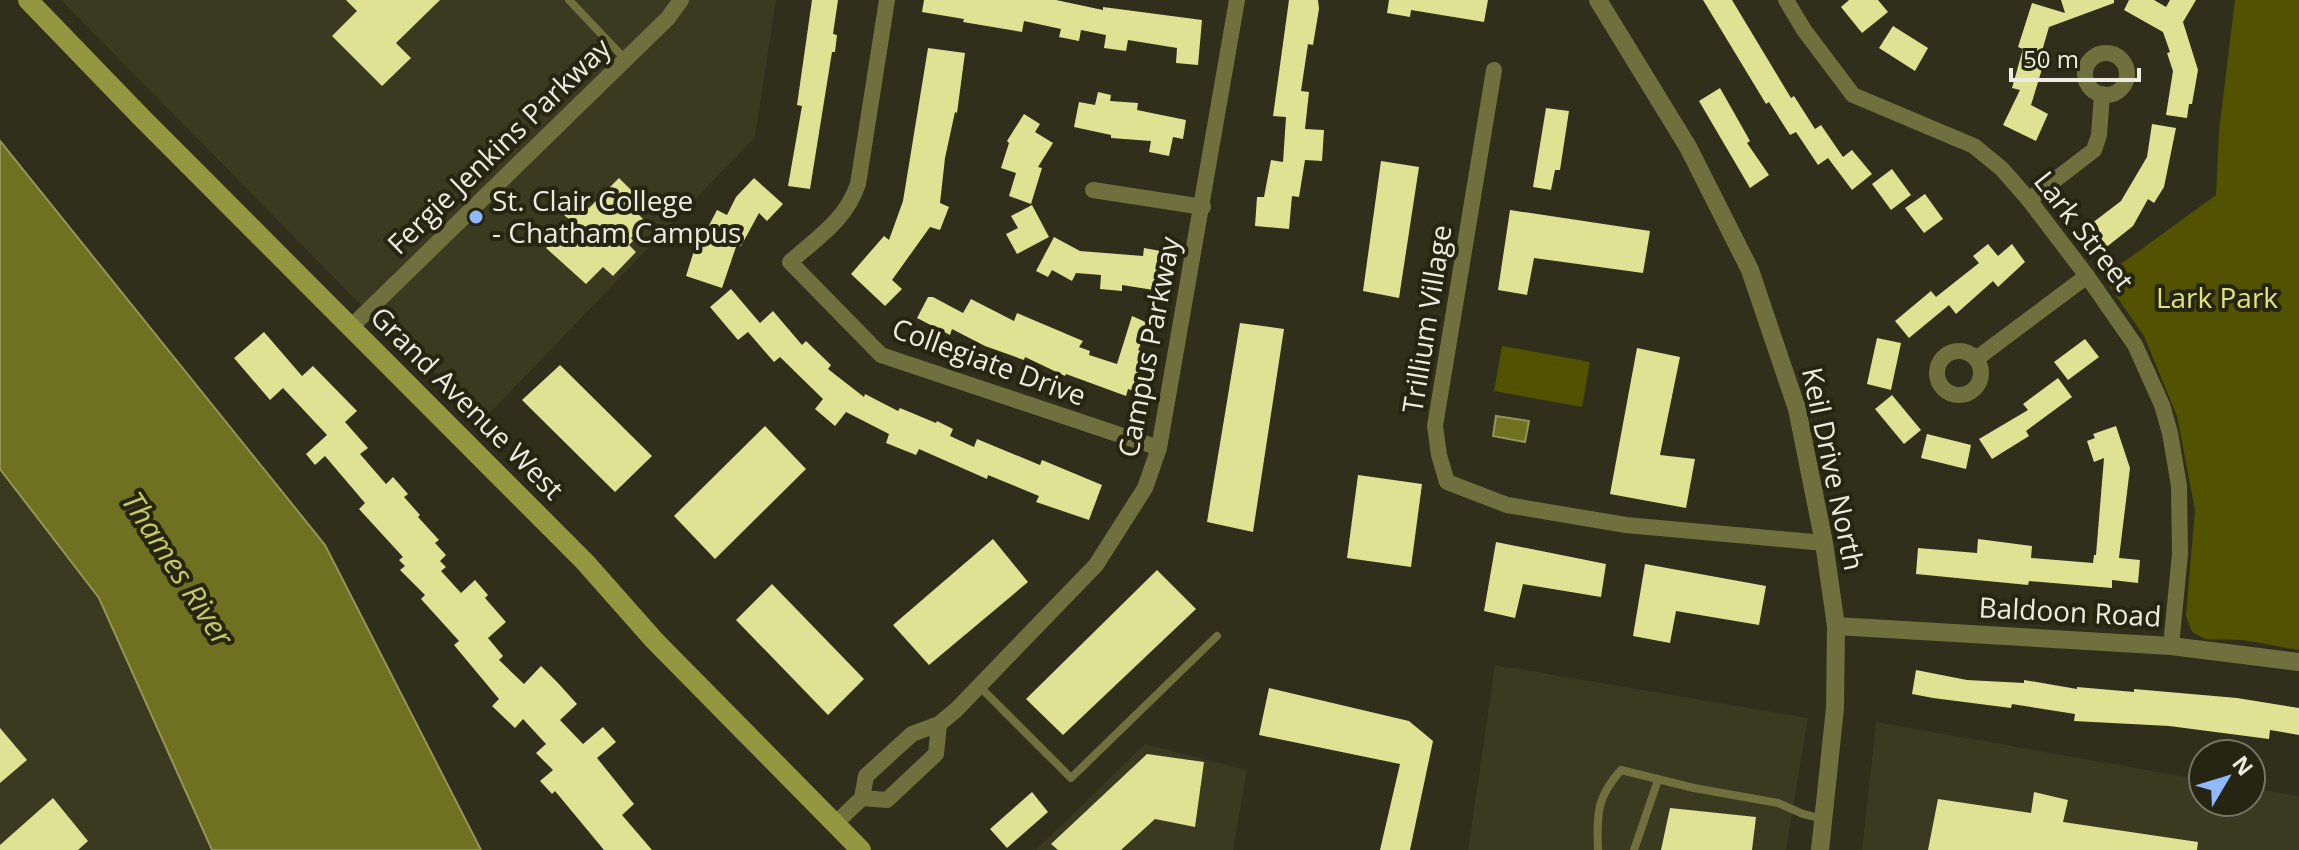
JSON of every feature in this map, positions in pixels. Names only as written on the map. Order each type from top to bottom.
[{"type":"main road","name":"Grand Avenue West","points":[[28,0],[585,562],[654,640],[861,850]]},
{"type":"street","name":"Fergie Jenkins Parkway","points":[[351,327],[672,14],[681,0]]},
{"type":"street","name":"Collegiate Drive","points":[[887,0],[853,201],[844,215],[790,262],[881,355],[1159,448]]},
{"type":"street","name":"Campus Parkway","points":[[835,824],[862,798],[866,776],[912,734],[939,724],[980,687],[1096,565],[1145,488],[1159,448],[1237,0]]},
{"type":"street","name":"Keil Drive North","points":[[1598,0],[1688,147],[1750,270],[1797,409],[1824,543],[1836,626],[1835,708],[1820,850]]},
{"type":"street","name":"Lark Street","points":[[1786,0],[1804,30],[1853,95],[1974,146],[2002,169],[2087,276],[2135,345],[2154,385],[2170,433],[2179,486],[2180,554],[2171,646]]},
{"type":"street","name":"Trillium Village","points":[[1494,70],[1435,426],[1447,482],[1507,505],[1611,523],[1697,534],[1824,543]]},
{"type":"street","points":[[2029,200],[2094,150],[2099,135],[2102,94]]},
{"type":"street","points":[[1093,190],[1203,207]]},
{"type":"street","points":[[1976,359],[2087,276]]},
{"type":"street","name":"Baldoon Road","points":[[1836,626],[2171,646],[2299,662]]},
{"type":"street","points":[[862,798],[887,800],[936,754],[939,724]]},
{"type":"lane","points":[[569,0],[625,59]]},
{"type":"lane","points":[[980,687],[1071,778],[1217,636]]},
{"type":"lane","points":[[1598,850],[1598,821],[1604,789],[1621,770],[1658,780],[1754,797],[1825,819]]},
{"type":"lane","points":[[1634,850],[1658,780]]},
{"type":"shaded area","name":"St. Clair College - Chatham Campus","points":[[61,0],[776,0],[755,137],[485,418],[353,297]]},
{"type":"shaded area","points":[[0,469],[99,598],[212,850],[0,850]]},
{"type":"shaded area","points":[[1495,665],[1808,718],[1786,850],[1468,850]]},
{"type":"shaded area","points":[[1876,722],[2187,777],[2187,818],[2267,818],[2267,791],[2299,796],[2299,850],[1862,850]]},
{"type":"shaded area","points":[[1145,744],[1247,770],[1233,850],[1036,850]]},
{"type":"green space","name":"Lark Park","points":[[2235,0],[2299,0],[2299,650],[2243,640],[2205,639],[2192,632],[2186,616],[2195,510],[2177,416],[2144,336],[2103,277],[2216,195],[2219,131]]},
{"type":"green space","points":[[1502,346],[1590,362],[1582,407],[1494,391]]},
{"type":"water","name":"Thames River","points":[[0,141],[325,545],[481,850],[212,850],[99,598],[0,469]]},
{"type":"water","points":[[1496,416],[1529,421],[1525,442],[1493,436]]},
{"type":"building","points":[[346,0],[440,0],[396,43],[411,58],[382,86],[332,36],[357,11]]},
{"type":"building","points":[[812,0],[838,0],[833,34],[837,35],[835,52],[832,52],[810,189],[788,186],[802,106],[797,105]]},
{"type":"building","points":[[924,0],[1056,0],[1103,10],[1103,7],[1202,20],[1198,65],[1176,63],[1177,48],[1128,40],[1126,51],[1104,48],[1106,35],[1081,30],[1079,41],[1059,37],[1061,29],[1024,21],[1022,32],[963,22],[964,19],[922,12]]},
{"type":"building","points":[[1289,0],[1318,0],[1313,45],[1308,44],[1301,91],[1309,92],[1305,129],[1324,130],[1322,161],[1305,160],[1299,197],[1292,196],[1289,229],[1255,226],[1257,197],[1264,197],[1271,160],[1283,162],[1286,117],[1273,116]]},
{"type":"building","points":[[1389,0],[1488,0],[1484,22],[1411,10],[1410,17],[1387,13]]},
{"type":"building","points":[[1703,0],[1732,0],[1791,98],[1794,96],[1815,129],[1821,125],[1843,157],[1852,150],[1872,174],[1852,190],[1828,158],[1818,165],[1796,132],[1790,135],[1769,102],[1766,104]]},
{"type":"building","points":[[1849,0],[1878,0],[1888,12],[1862,33],[1841,7]]},
{"type":"building","points":[[2061,0],[2114,0],[2114,3],[2049,27],[2040,58],[2045,59],[2031,105],[2048,114],[2036,141],[2003,125],[2020,90],[2012,88],[2023,49],[2018,47],[2032,3],[2065,13]]},
{"type":"building","points":[[2129,0],[2154,0],[2166,7],[2170,0],[2196,0],[2183,22],[2198,70],[2187,118],[2166,115],[2173,71],[2167,53],[2170,52],[2163,32],[2124,10]]},
{"type":"building","points":[[1893,26],[1928,48],[1915,71],[1879,48]]},
{"type":"building","points":[[928,48],[965,53],[957,113],[945,158],[940,203],[949,207],[940,230],[930,227],[892,280],[902,289],[885,306],[851,274],[884,236],[889,240],[903,201]]},
{"type":"building","points":[[1720,88],[1750,141],[1747,143],[1769,175],[1750,188],[1699,101]]},
{"type":"building","points":[[1098,92],[1111,95],[1110,101],[1138,103],[1137,110],[1186,120],[1183,139],[1173,137],[1169,156],[1149,152],[1151,141],[1111,138],[1111,135],[1074,127],[1079,102],[1095,105]]},
{"type":"building","points":[[1546,108],[1569,111],[1560,170],[1555,170],[1551,190],[1533,187]]},
{"type":"building","points":[[1024,114],[1040,124],[1035,132],[1053,143],[1038,167],[1042,168],[1031,204],[1009,196],[1016,173],[1001,168],[1007,141]]},
{"type":"building","points":[[2152,124],[2176,128],[2164,187],[2154,203],[2148,199],[2133,226],[2104,249],[2087,227],[2121,201],[2147,157]]},
{"type":"building","points":[[1381,161],[1419,167],[1399,298],[1363,291]]},
{"type":"building","points":[[1892,169],[1911,195],[1891,210],[1872,184]]},
{"type":"building","points":[[619,178],[639,198],[630,206],[646,222],[631,238],[633,241],[629,245],[636,252],[613,276],[603,267],[586,284],[546,248],[566,228],[564,226],[570,220],[564,215],[576,203],[583,210],[587,206],[589,208]]},
{"type":"building","points":[[754,178],[783,204],[767,221],[759,213],[741,246],[737,244],[722,288],[686,276],[699,235],[703,237],[717,210],[727,215],[736,197]]},
{"type":"building","points":[[1925,194],[1943,219],[1924,233],[1905,208]]},
{"type":"building","points":[[1032,205],[1049,237],[1017,254],[1006,234],[1018,228],[1011,216]]},
{"type":"building","points":[[1510,210],[1650,231],[1643,273],[1534,258],[1527,295],[1498,290]]},
{"type":"building","points":[[1054,237],[1080,251],[1143,256],[1144,248],[1166,252],[1160,291],[1122,285],[1122,291],[1100,289],[1101,275],[1076,273],[1072,281],[1052,270],[1048,277],[1036,271]]},
{"type":"building","points":[[1988,244],[1998,256],[2012,244],[2025,262],[1998,287],[1993,281],[1956,314],[1949,305],[1909,338],[1895,321],[1931,291],[1936,297],[1979,263],[1973,256]]},
{"type":"building","points":[[731,289],[760,323],[773,311],[802,345],[806,341],[831,365],[828,369],[864,397],[865,394],[898,411],[900,408],[937,421],[953,429],[950,436],[974,447],[977,439],[1040,465],[1042,460],[1102,485],[1089,520],[1036,502],[1039,496],[988,475],[987,479],[919,449],[916,455],[886,443],[889,434],[846,412],[835,426],[815,409],[823,399],[780,357],[774,362],[748,332],[738,340],[710,307]]},
{"type":"building","points":[[928,297],[963,313],[971,299],[1014,321],[1017,313],[1083,341],[1079,347],[1090,351],[1089,355],[1117,364],[1132,316],[1150,324],[1138,350],[1149,354],[1137,392],[1128,389],[1126,396],[1065,376],[1025,357],[1024,360],[985,346],[952,329],[950,335],[917,318]]},
{"type":"building","points":[[1240,323],[1284,329],[1253,532],[1207,522]]},
{"type":"building","points":[[264,332],[302,376],[313,366],[357,411],[345,422],[368,448],[360,454],[386,484],[393,477],[408,494],[404,497],[439,540],[435,543],[446,555],[440,561],[446,567],[441,571],[461,593],[475,580],[488,595],[485,598],[506,622],[488,638],[503,656],[499,660],[524,684],[541,666],[558,683],[577,704],[560,720],[583,744],[603,727],[616,742],[597,758],[634,804],[622,815],[652,850],[604,850],[555,791],[552,794],[540,781],[553,770],[536,753],[546,744],[523,719],[515,728],[492,706],[499,699],[454,645],[459,641],[421,599],[425,595],[400,570],[405,566],[399,560],[403,557],[359,509],[365,503],[325,456],[315,465],[306,454],[327,435],[283,388],[270,400],[234,358]]},
{"type":"building","points":[[1877,338],[1901,343],[1891,390],[1867,384]]},
{"type":"building","points":[[2085,339],[2099,357],[2068,380],[2054,362]]},
{"type":"building","points":[[1637,348],[1680,357],[1660,455],[1695,459],[1686,508],[1610,494]]},
{"type":"building","points":[[560,365],[652,456],[615,492],[522,400]]},
{"type":"building","points":[[2058,378],[2072,397],[2026,431],[2029,436],[1992,459],[1979,439],[2028,410],[2023,404]]},
{"type":"building","points":[[1892,395],[1921,430],[1904,444],[1875,409]]},
{"type":"building","points":[[765,426],[806,469],[715,559],[674,516]]},
{"type":"building","points":[[2116,426],[2130,468],[2119,558],[2140,560],[2138,583],[2112,580],[2112,588],[2029,581],[2028,585],[1916,574],[1918,548],[1977,553],[1978,539],[2032,546],[2031,558],[2093,563],[2104,458],[2094,462],[2087,441],[2095,438],[2093,434]]},
{"type":"building","points":[[1927,434],[1971,445],[1966,469],[1921,458]]},
{"type":"building","points":[[1358,475],[1422,484],[1411,567],[1347,558]]},
{"type":"building","points":[[993,539],[1028,582],[929,665],[893,625]]},
{"type":"building","points":[[1496,542],[1606,564],[1601,597],[1523,584],[1515,618],[1484,611]]},
{"type":"building","points":[[1645,564],[1766,586],[1759,625],[1676,611],[1670,643],[1633,636]]},
{"type":"building","points":[[1157,570],[1196,609],[1063,735],[1026,699]]},
{"type":"building","points":[[772,584],[864,679],[828,715],[736,620]]},
{"type":"building","points":[[1916,670],[1967,680],[2024,683],[2024,680],[2077,689],[2134,692],[2134,689],[2237,698],[2299,708],[2299,735],[2270,730],[2269,739],[2169,726],[2074,721],[2075,714],[1912,694]]},
{"type":"building","points":[[1269,688],[1409,721],[1433,741],[1410,850],[1380,850],[1400,764],[1259,735]]},
{"type":"building","points":[[0,728],[27,760],[0,783]]},
{"type":"building","points":[[1147,754],[1204,762],[1195,827],[1155,819],[1121,850],[1058,850],[1051,844]]},
{"type":"building","points":[[1032,792],[1048,812],[1007,848],[990,829]]},
{"type":"building","points":[[2034,792],[2068,800],[2063,822],[2198,842],[2197,850],[1928,850],[1938,799],[2031,813]]},
{"type":"building","points":[[53,798],[88,841],[78,850],[0,850],[0,845]]},
{"type":"building","points":[[1670,808],[1756,817],[1752,850],[1661,850]]},
{"type":"place","name":"St. Clair College - Chatham Campus","points":[[476,217]]}]
